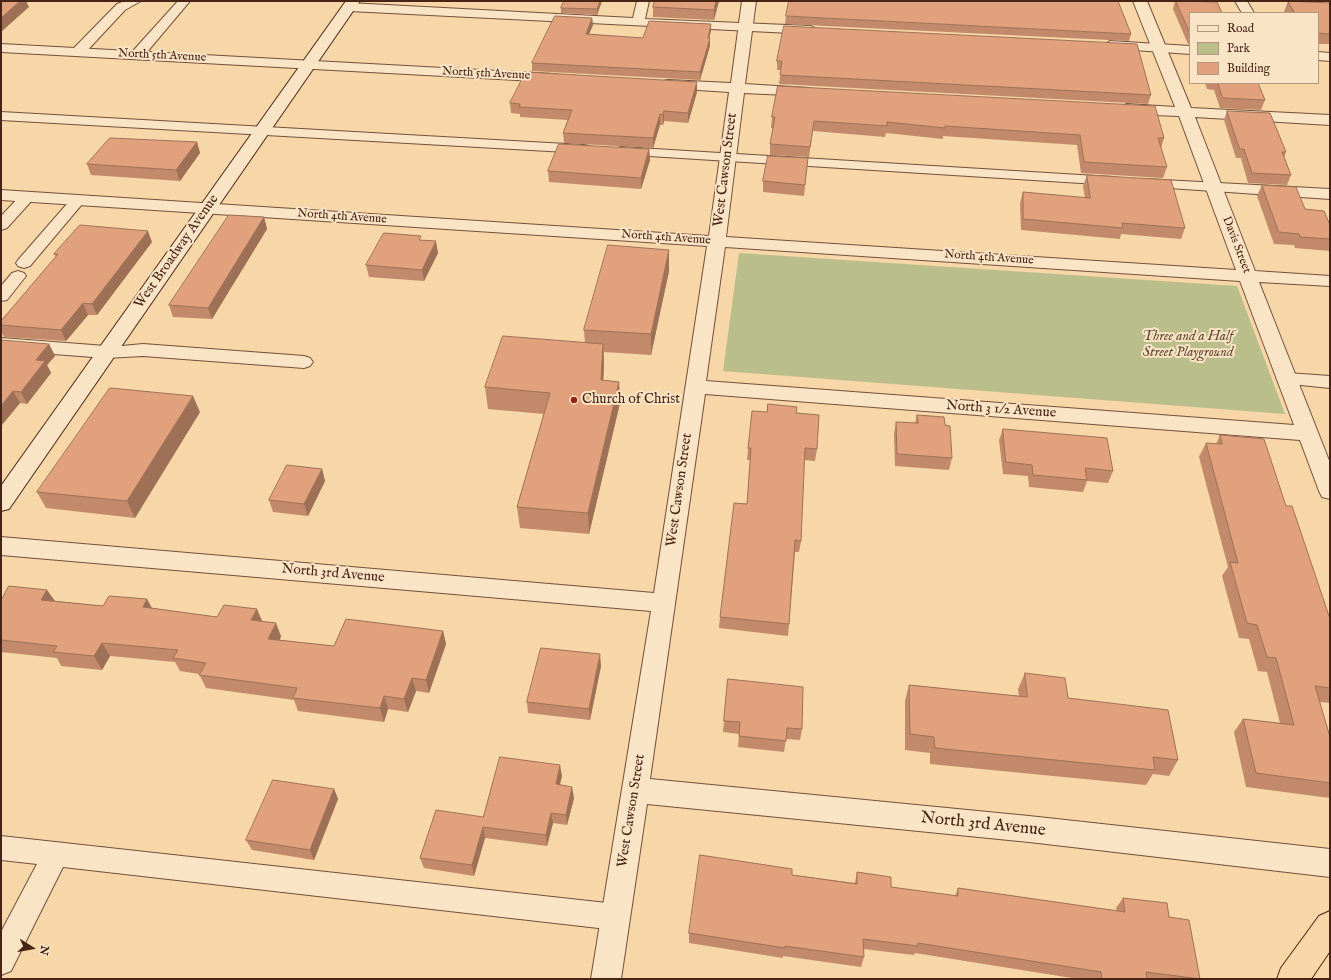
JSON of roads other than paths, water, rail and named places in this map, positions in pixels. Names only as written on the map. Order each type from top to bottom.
[{"type":"highway","points":[[1292,979],[1330,926]]},
{"type":"street","name":"West Cawson Street","points":[[606,979],[664,603],[717,241],[749,1]]},
{"type":"street","name":"Davis Street","points":[[1140,1],[1185,112],[1330,491]]},
{"type":"street","name":"West Broadway Avenue","points":[[1,503],[351,4]]},
{"type":"street","name":"North 5th Avenue","points":[[1,48],[570,79]]},
{"type":"street","points":[[657,84],[820,92]]},
{"type":"street","points":[[1114,108],[1330,120]]},
{"type":"street","name":"North 4th Avenue","points":[[1,195],[1330,281]]},
{"type":"street","points":[[1,344],[106,352]]},
{"type":"street","name":"North 3 1/2 Avenue","points":[[695,387],[1308,432]]},
{"type":"street","name":"North 3rd Avenue","points":[[1,546],[664,603]]},
{"type":"street","name":"North 3rd Avenue","points":[[635,790],[1036,830],[1330,863]]},
{"type":"lane","points":[[78,52],[122,7],[136,1]]},
{"type":"lane","points":[[137,55],[164,26],[184,1]]},
{"type":"lane","points":[[638,22],[643,1]]},
{"type":"lane","points":[[1241,1],[1247,12]]},
{"type":"lane","points":[[351,4],[638,22],[825,30]]},
{"type":"lane","points":[[1095,45],[1189,50]]},
{"type":"lane","points":[[1319,56],[1330,57]]},
{"type":"lane","points":[[1,116],[596,150]]},
{"type":"lane","points":[[611,150],[1330,194]]},
{"type":"lane","points":[[1,225],[28,197]]},
{"type":"lane","points":[[1,296],[78,200]]},
{"type":"lane","points":[[106,352],[143,350],[304,362]]},
{"type":"lane","points":[[1287,379],[1330,382]]},
{"type":"lane","points":[[1,848],[616,917]]},
{"type":"lane","points":[[1,962],[56,854]]},
{"type":"place","name":"Church of Christ","points":[[574,400]]},
{"type":"park label","name":"Three and a Half Street Playground","points":[[1188,346]]}]
